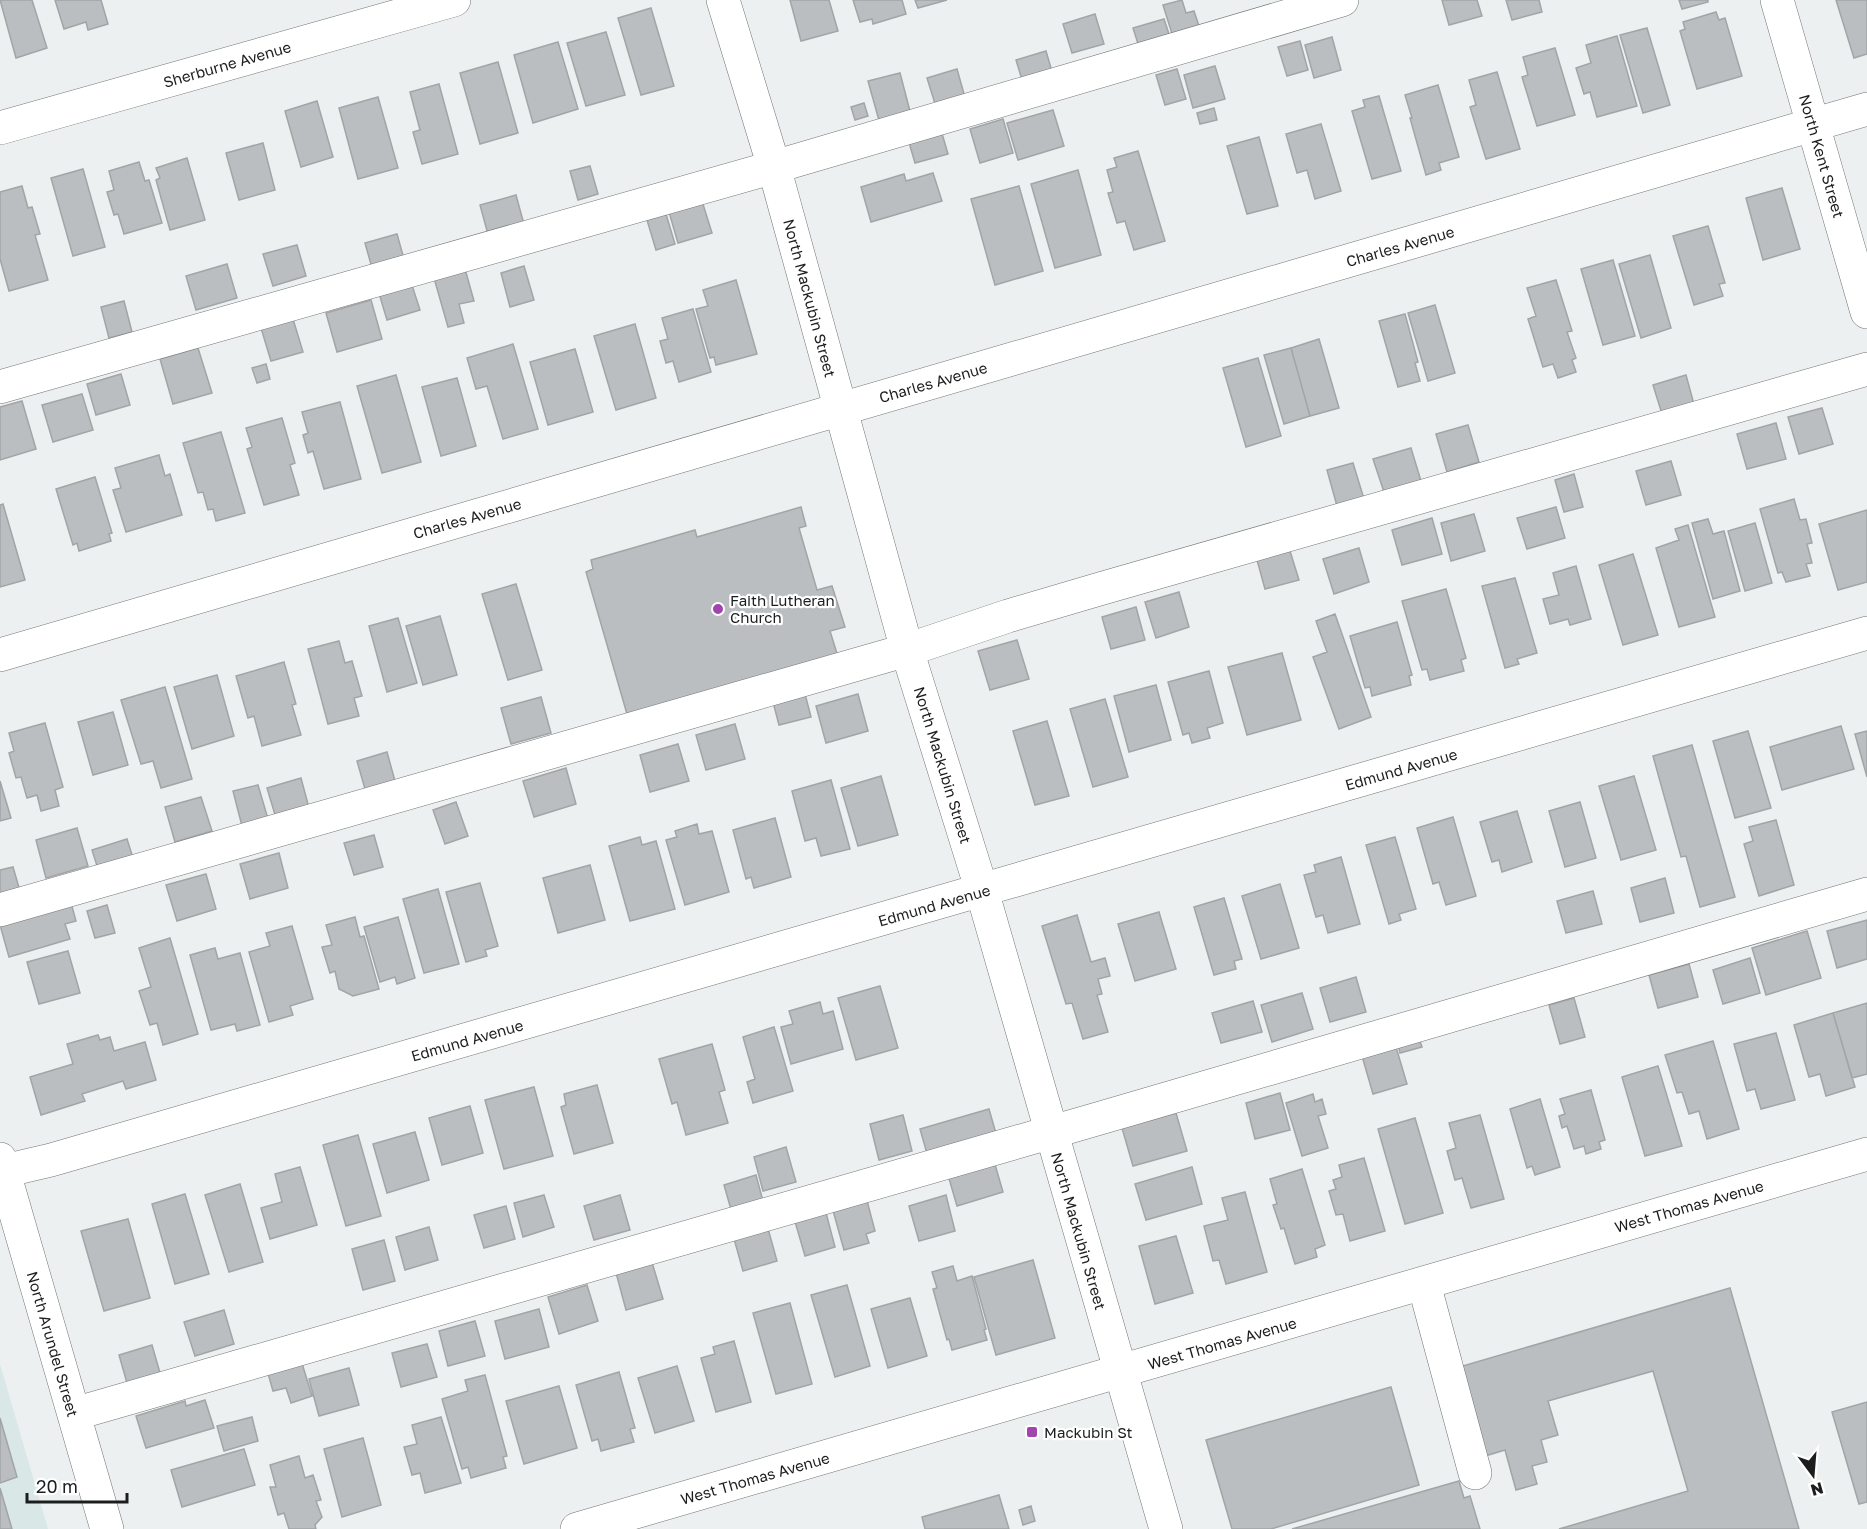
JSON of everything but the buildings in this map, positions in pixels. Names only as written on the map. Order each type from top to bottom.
[{"type":"street","name":"Sherburne Avenue","points":[[0,128],[385,10],[454,0]]},
{"type":"street","name":"North Mackubin Street","points":[[723,0],[774,167],[907,650],[982,891],[1166,1529]]},
{"type":"street","points":[[0,387],[774,167],[1342,0]]},
{"type":"street","name":"North Kent Street","points":[[1777,0],[1867,312]]},
{"type":"street","name":"Charles Avenue","points":[[0,656],[1867,109]]},
{"type":"street","points":[[0,910],[907,650],[1103,588],[1867,369]]},
{"type":"street","name":"Edmund Avenue","points":[[1,1167],[63,1156],[1867,633]]},
{"type":"street","points":[[74,1414],[1867,894]]},
{"type":"street","name":"West Thomas Avenue","points":[[577,1529],[1867,1154]]},
{"type":"street","name":"North Arundel Street","points":[[1,1167],[107,1529]]},
{"type":"street","points":[[1424,1284],[1476,1473]]},
{"type":"shaded area","points":[[0,1364],[48,1529],[0,1529]]},
{"type":"place","name":"Faith Lutheran Church","points":[[718,609]]},
{"type":"place","name":"Mackubin St","points":[[1032,1432]]}]
